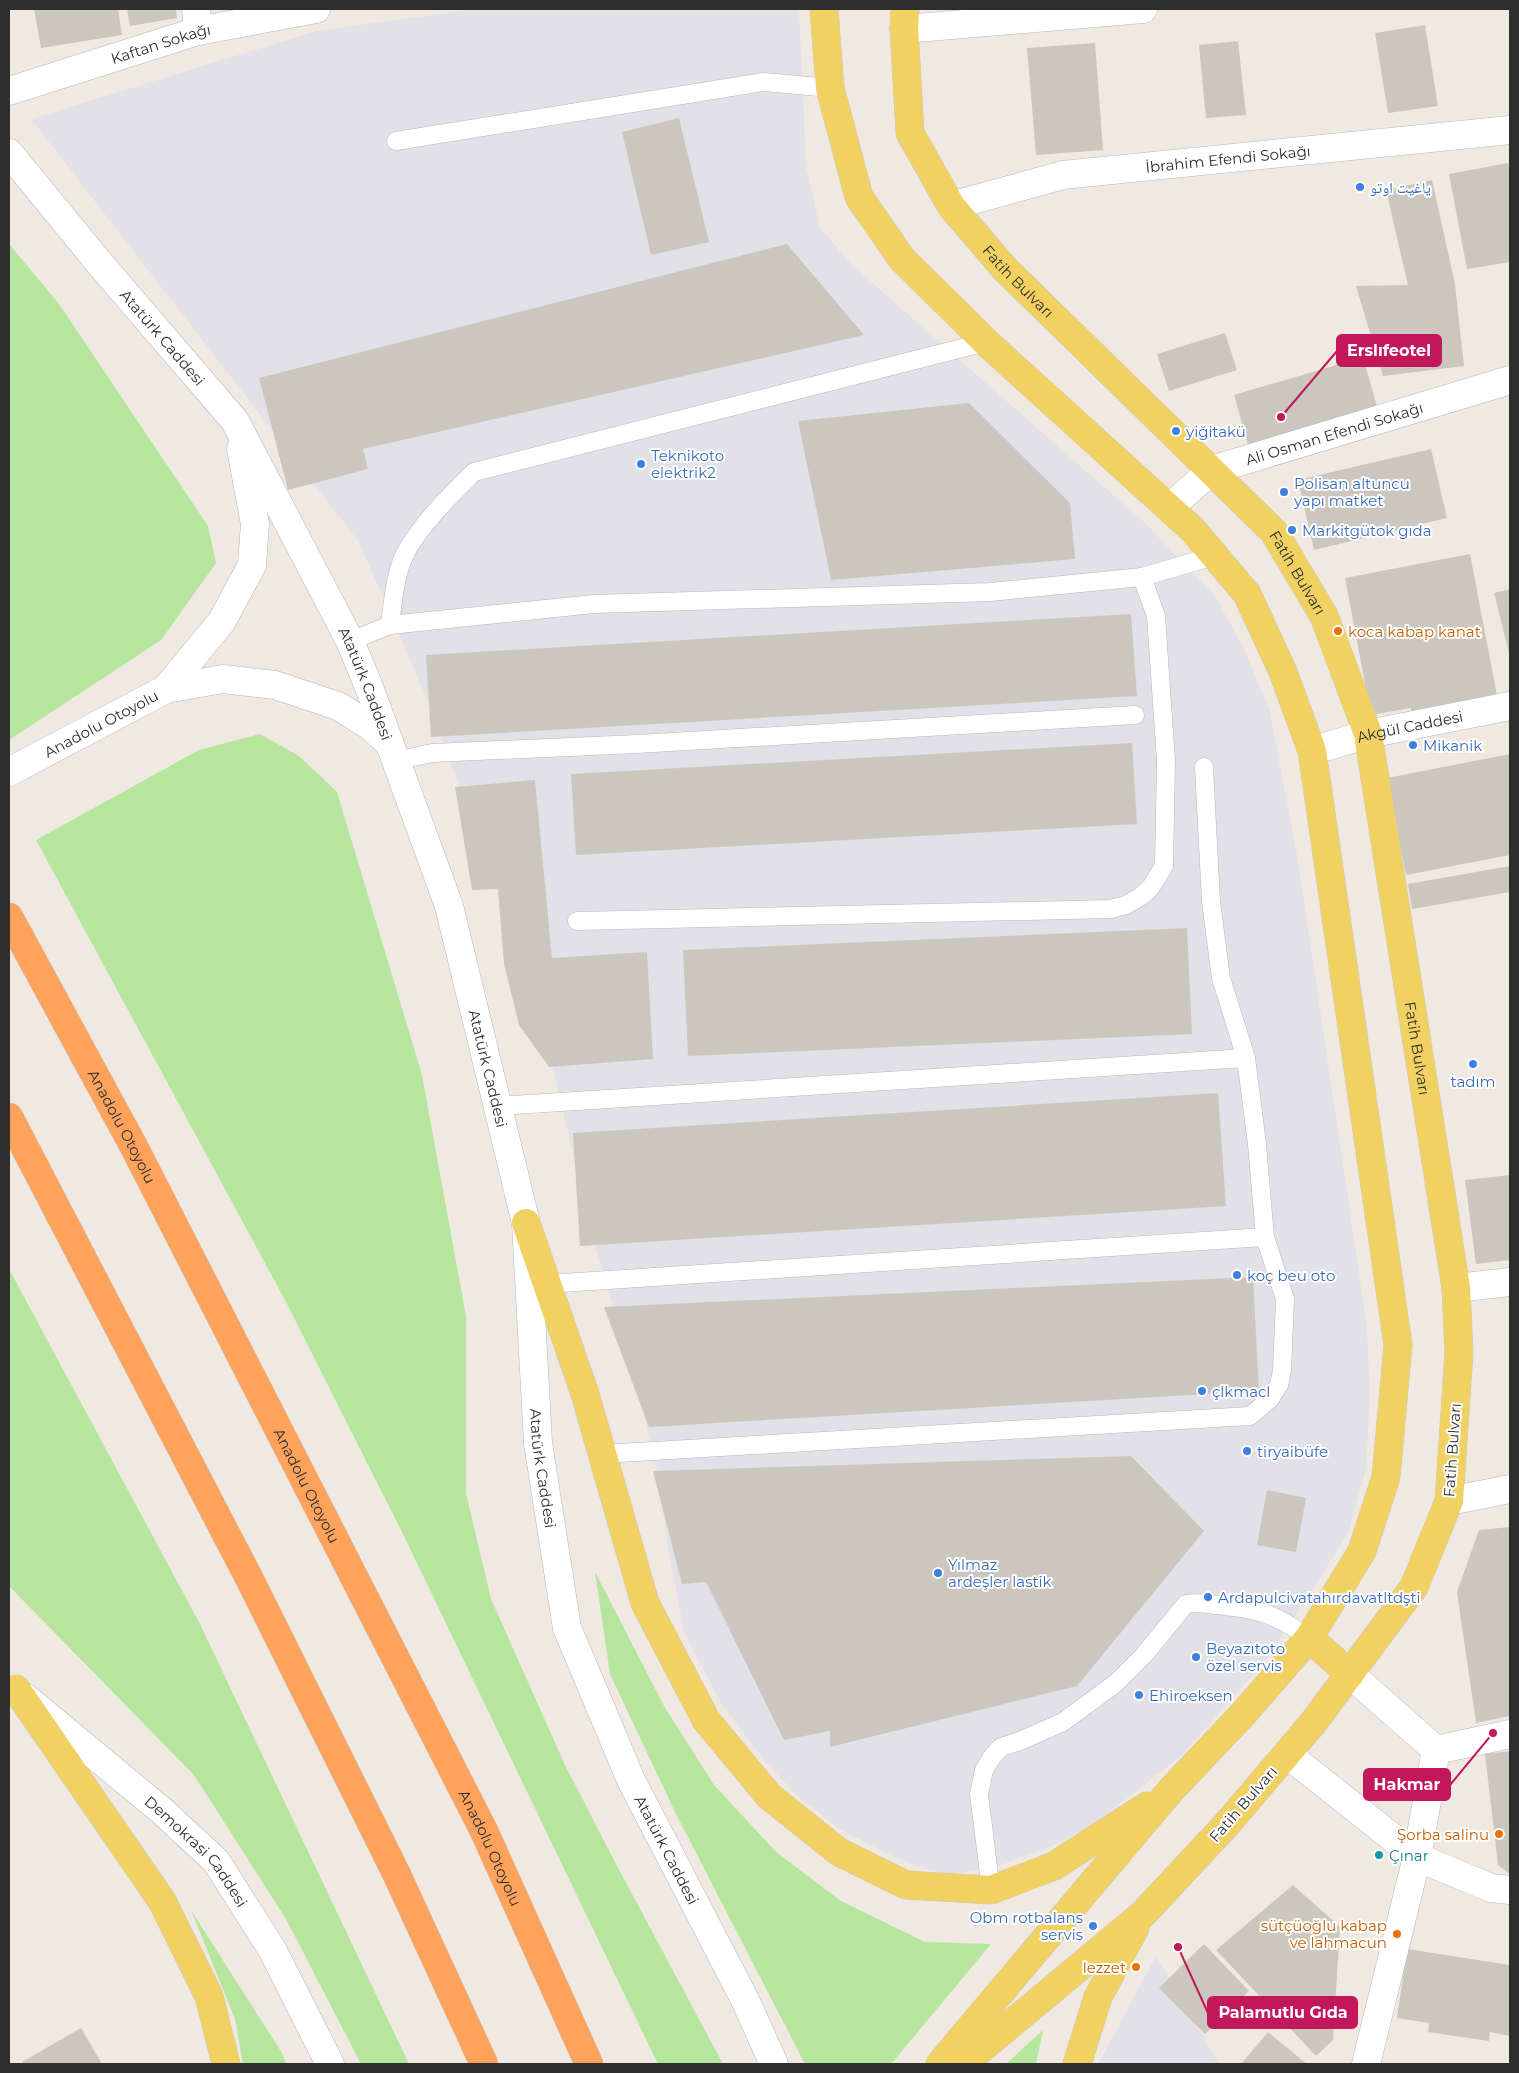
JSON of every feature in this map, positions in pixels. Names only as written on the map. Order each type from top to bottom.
[{"type":"highway","name":"Anadolu Otoyolu","points":[[9,916],[133,1145],[475,1813],[589,2064]]},
{"type":"highway","points":[[9,1117],[249,1578],[397,1875],[484,2064]]},
{"type":"main road","points":[[824,9],[830,88],[859,198],[902,259],[986,342],[1192,529],[1247,594],[1283,672],[1312,751],[1398,1345],[1386,1477],[1362,1551],[1309,1638],[1244,1713],[1171,1790],[940,2064]]},
{"type":"main road","name":"Fatih Bulvarı","points":[[905,19],[910,133],[951,206],[1005,269],[1274,532],[1324,616],[1368,734],[1456,1288],[1458,1352],[1449,1501],[1414,1587],[1313,1723],[1228,1824],[1143,1914],[963,2064]]},
{"type":"main road","points":[[526,1223],[585,1394],[645,1603],[706,1720],[768,1796],[839,1852],[906,1884],[990,1890],[1054,1866],[1171,1790]]},
{"type":"main road","points":[[1309,1638],[1350,1674]]},
{"type":"main road","points":[[12,1685],[162,1901],[209,1996],[226,2064]]},
{"type":"main road","points":[[1077,2064],[1098,1997],[1143,1914]]},
{"type":"street","name":"Kaftan Sokağı","points":[[9,91],[197,20],[316,9]]},
{"type":"street","points":[[905,19],[1142,9]]},
{"type":"street","name":"İbrahim Efendi Sokağı","points":[[951,206],[1063,175],[1510,130]]},
{"type":"street","name":"Atatürk Caddesi","points":[[9,153],[235,421],[350,641],[449,906],[526,1223],[538,1443],[567,1628],[630,1780],[745,2000],[774,2064]]},
{"type":"street","name":"Ali Osman Efendi Sokağı","points":[[1169,508],[1212,470],[1510,380]]},
{"type":"street","points":[[166,689],[222,621],[252,565],[255,524],[235,421]]},
{"type":"street","points":[[166,689],[223,679],[275,685],[338,706],[370,726],[393,752]]},
{"type":"street","name":"Anadolu Otoyolu","points":[[9,772],[166,689]]},
{"type":"street","name":"Akgül Caddesi","points":[[1312,751],[1368,734],[1510,706]]},
{"type":"street","points":[[1456,1288],[1510,1282]]},
{"type":"street","points":[[1449,1501],[1510,1489]]},
{"type":"street","points":[[1350,1674],[1436,1750]]},
{"type":"street","name":"Demokrasi Caddesi","points":[[12,1685],[162,1812],[216,1861],[273,1951],[330,2064]]},
{"type":"street","points":[[1436,1750],[1510,1734]]},
{"type":"street","points":[[1366,2064],[1417,1857],[1436,1750]]},
{"type":"street","points":[[1287,1754],[1417,1857],[1491,1888],[1510,1890]]},
{"type":"lane","points":[[396,141],[764,82],[830,88]]},
{"type":"lane","points":[[390,625],[395,586],[406,552],[449,497],[474,472],[986,342]]},
{"type":"lane","points":[[350,641],[390,625],[594,604],[990,592],[1142,577],[1214,556]]},
{"type":"lane","points":[[576,921],[1111,909],[1126,905],[1140,898],[1151,888],[1164,866],[1166,760],[1156,616],[1142,577]]},
{"type":"lane","points":[[393,752],[432,753],[637,744],[1135,715]]},
{"type":"lane","points":[[602,1454],[1250,1416],[1262,1408],[1270,1399],[1279,1385],[1282,1371],[1285,1299],[1264,1237],[1257,1144],[1246,1058],[1221,978],[1211,902],[1204,767]]},
{"type":"lane","points":[[498,1106],[1246,1058]]},
{"type":"lane","points":[[547,1284],[1264,1237]]},
{"type":"lane","points":[[990,1890],[979,1794],[984,1770],[1001,1747],[1064,1722],[1087,1706],[1116,1683],[1143,1656],[1186,1604],[1197,1602],[1239,1606],[1260,1611],[1286,1622],[1309,1638]]},
{"type":"shaded area","points":[[476,9],[799,9],[806,166],[820,228],[852,265],[1146,524],[1215,596],[1244,649],[1269,709],[1297,854],[1367,1327],[1370,1394],[1366,1468],[1348,1533],[1320,1578],[1267,1659],[1181,1756],[1098,1821],[1048,1848],[989,1869],[944,1875],[892,1856],[841,1830],[802,1800],[766,1763],[719,1700],[684,1631],[669,1553],[658,1475],[633,1369],[595,1247],[538,1005],[432,711],[359,542],[31,119],[316,31]]},
{"type":"shaded area","points":[[1156,1956],[1219,2064],[1098,2064]]},
{"type":"green space","points":[[9,244],[59,304],[208,526],[216,563],[161,640],[9,740]]},
{"type":"green space","points":[[260,734],[299,756],[337,792],[422,1075],[466,1316],[466,1493],[491,1599],[565,1765],[723,2064],[658,2064],[403,1534],[285,1300],[36,840],[199,750]]},
{"type":"green space","points":[[9,1269],[200,1624],[409,2064],[361,2064],[286,1919],[194,1775],[9,1586]]},
{"type":"green space","points":[[595,1572],[664,1706],[714,1785],[776,1852],[841,1901],[925,1942],[991,1944],[891,2064],[805,2064],[676,1814],[610,1674]]},
{"type":"green space","points":[[191,1910],[282,2053],[286,2064],[243,2064],[235,2019]]},
{"type":"green space","points":[[1043,2030],[1036,2064],[1006,2064]]},
{"type":"building","points":[[34,9],[118,9],[122,35],[41,48]]},
{"type":"building","points":[[127,9],[176,9],[177,18],[130,26]]},
{"type":"building","points":[[1425,25],[1438,106],[1388,113],[1375,33]]},
{"type":"building","points":[[1238,41],[1246,115],[1206,118],[1199,45]]},
{"type":"building","points":[[1095,43],[1103,150],[1036,155],[1027,48]]},
{"type":"building","points":[[679,118],[709,242],[651,255],[622,132]]},
{"type":"building","points":[[1508,163],[1510,172],[1510,262],[1467,269],[1449,174]]},
{"type":"building","points":[[1432,180],[1455,284],[1464,366],[1383,376],[1356,286],[1408,285],[1386,190]]},
{"type":"building","points":[[787,244],[864,335],[363,449],[368,469],[288,490],[259,378]]},
{"type":"building","points":[[1225,333],[1237,370],[1169,391],[1157,354]]},
{"type":"building","points":[[1363,357],[1380,417],[1251,455],[1234,395]]},
{"type":"building","points":[[969,403],[1070,503],[1075,559],[831,580],[798,421]]},
{"type":"building","points":[[1431,449],[1447,518],[1314,550],[1298,480]]},
{"type":"building","points":[[1470,554],[1498,701],[1412,717],[1411,708],[1371,715],[1345,578]]},
{"type":"building","points":[[1510,589],[1510,657],[1494,593]]},
{"type":"building","points":[[1131,614],[1137,696],[431,737],[426,655]]},
{"type":"building","points":[[1132,743],[1137,824],[576,855],[571,774]]},
{"type":"building","points":[[1510,754],[1510,855],[1406,875],[1387,778]]},
{"type":"building","points":[[535,780],[552,958],[647,952],[653,1059],[549,1067],[519,1025],[504,964],[498,889],[472,890],[455,787]]},
{"type":"building","points":[[1510,866],[1510,892],[1412,909],[1408,884]]},
{"type":"building","points":[[1187,928],[1192,1034],[688,1056],[683,950]]},
{"type":"building","points":[[1218,1093],[1226,1206],[580,1246],[573,1133]]},
{"type":"building","points":[[1510,1175],[1510,1260],[1476,1264],[1465,1180]]},
{"type":"building","points":[[1253,1277],[1259,1391],[649,1427],[604,1307]]},
{"type":"building","points":[[1131,1456],[1204,1531],[1077,1686],[830,1747],[830,1731],[784,1740],[706,1582],[682,1584],[653,1471]]},
{"type":"building","points":[[1267,1490],[1306,1498],[1296,1552],[1257,1545]]},
{"type":"building","points":[[1510,1527],[1510,1716],[1476,1723],[1457,1592],[1479,1530]]},
{"type":"building","points":[[1510,1751],[1510,1874],[1498,1865],[1485,1754]]},
{"type":"building","points":[[1293,1885],[1340,1927],[1333,2040],[1316,2056],[1216,1950]]},
{"type":"building","points":[[1204,1944],[1249,1991],[1205,2034],[1159,1988]]},
{"type":"building","points":[[1407,1949],[1510,1965],[1510,2036],[1490,2032],[1489,2041],[1428,2032],[1429,2023],[1397,2018]]},
{"type":"building","points":[[81,2028],[102,2064],[23,2064],[22,2062]]},
{"type":"building","points":[[1268,2032],[1307,2064],[1241,2064]]},
{"type":"place","name":"ياغيت اوتو","points":[[1360,187]]},
{"type":"place","name":"Erslıfeotel","points":[[1281,417]]},
{"type":"place","name":"yiğitakü","points":[[1176,431]]},
{"type":"place","name":"Teknikoto elektrik2","points":[[641,464]]},
{"type":"place","name":"Polisan altuncu yapı matket","points":[[1284,492]]},
{"type":"place","name":"Markitgütok gıda","points":[[1292,530]]},
{"type":"place","name":"koca kabap kanat","points":[[1338,631]]},
{"type":"place","name":"Mikanik","points":[[1413,745]]},
{"type":"place","name":"tadım","points":[[1473,1064]]},
{"type":"place","name":"koç beu oto","points":[[1237,1275]]},
{"type":"place","name":"çlkmacl","points":[[1202,1391]]},
{"type":"place","name":"tiryaibüfe","points":[[1247,1451]]},
{"type":"place","name":"Yılmaz ardeşler lastik","points":[[938,1573]]},
{"type":"place","name":"Ardapulcivatahırdavatltdşti","points":[[1208,1597]]},
{"type":"place","name":"Beyazıtoto özel servis","points":[[1196,1657]]},
{"type":"place","name":"Ehiroeksen","points":[[1139,1695]]},
{"type":"place","name":"Hakmar","points":[[1493,1733]]},
{"type":"place","name":"Şorba salinu","points":[[1499,1834]]},
{"type":"place","name":"Çınar","points":[[1379,1855]]},
{"type":"place","name":"Obm rotbalans servis","points":[[1093,1926]]},
{"type":"place","name":"sütçüoğlu kabap ve lahmacun","points":[[1397,1934]]},
{"type":"place","name":"Palamutlu Gıda","points":[[1178,1947]]},
{"type":"place","name":"lezzet","points":[[1136,1967]]}]
